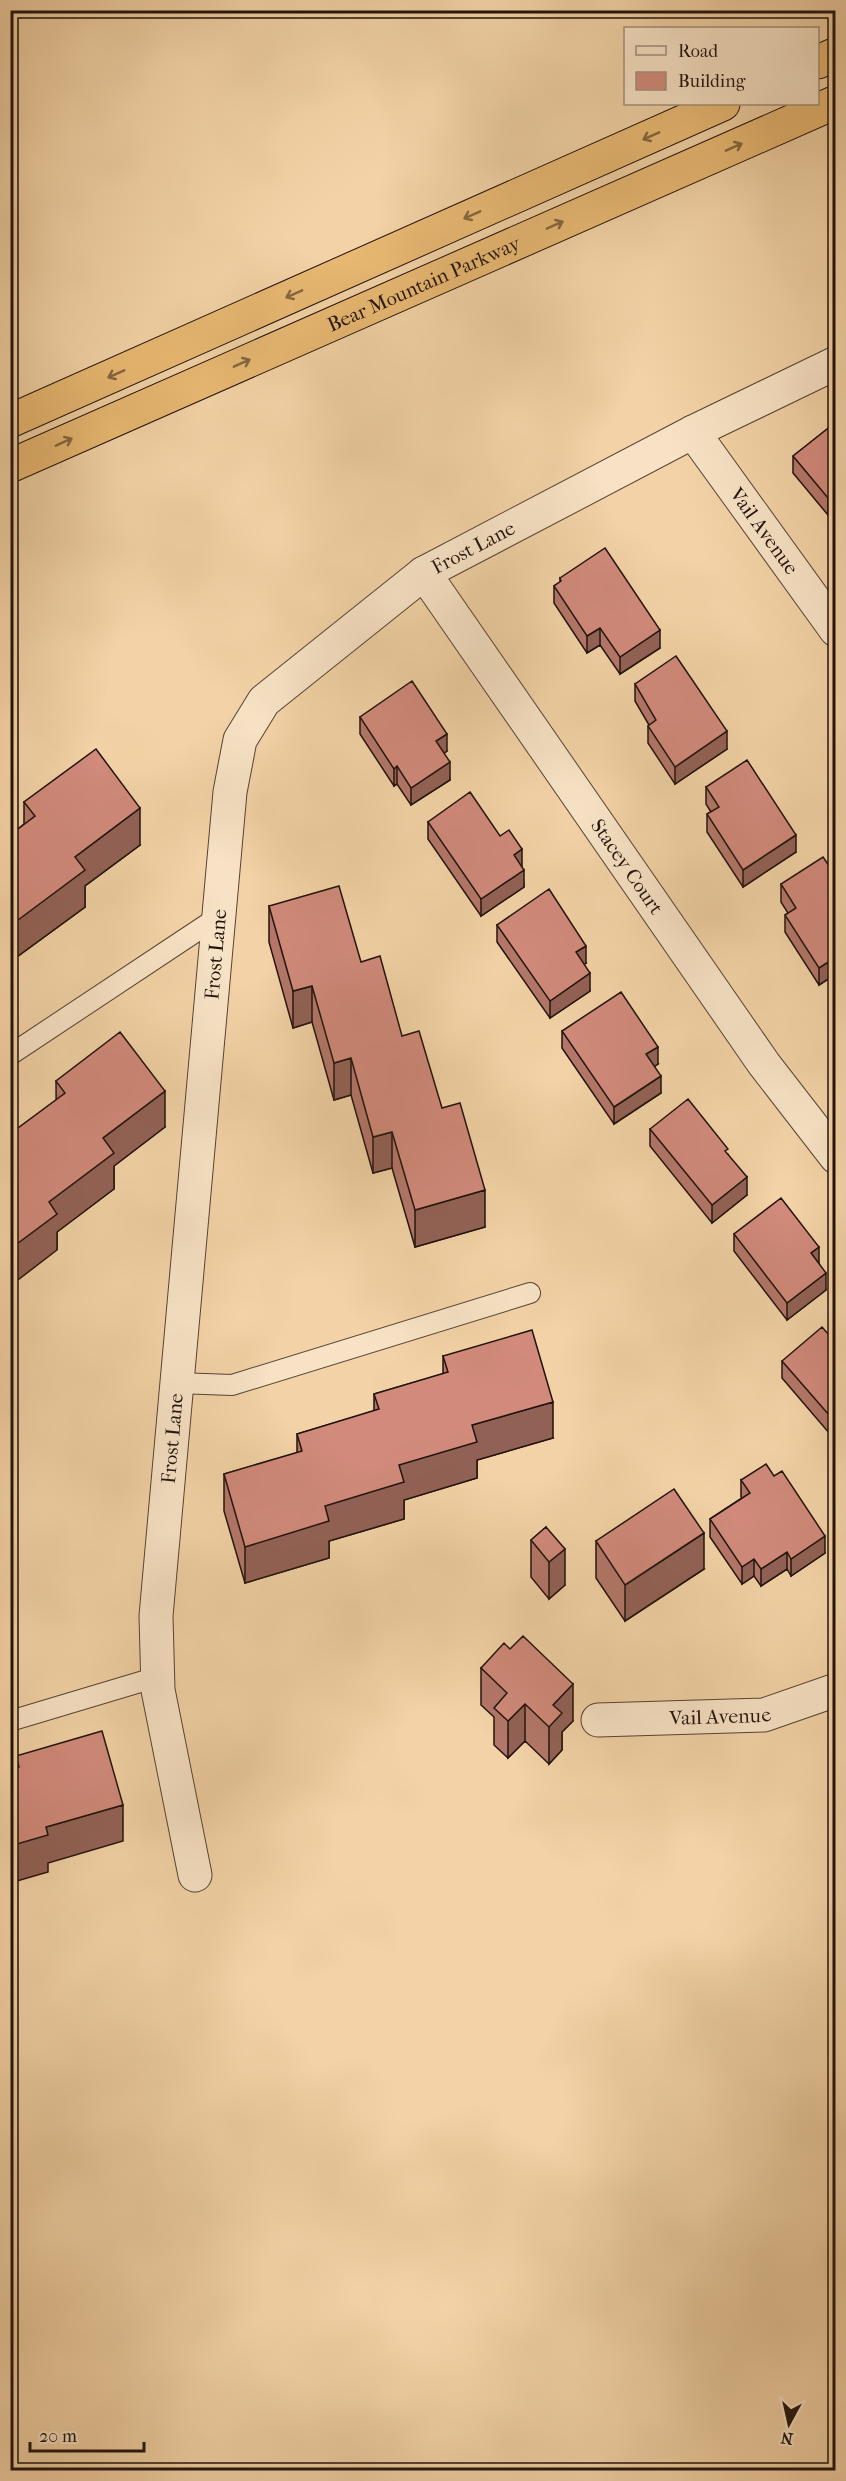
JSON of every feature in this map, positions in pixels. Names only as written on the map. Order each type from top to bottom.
[{"type":"highway","points":[[819,62],[836,54]]},
{"type":"highway","name":"Bear Mountain Parkway","points":[[10,466],[836,102]]},
{"type":"highway","points":[[10,421],[721,105]]},
{"type":"street","name":"Frost Lane","points":[[195,1875],[158,1690],[156,1616],[218,917],[230,792],[240,740],[264,701],[424,573],[693,432],[836,363]]},
{"type":"street","name":"Vail Avenue","points":[[693,432],[836,630]]},
{"type":"street","name":"Stacey Court","points":[[424,573],[764,1064],[836,1157]]},
{"type":"street","name":"Vail Avenue","points":[[598,1720],[764,1714],[836,1690]]},
{"type":"lane","points":[[10,1055],[218,917]]},
{"type":"lane","points":[[177,1383],[232,1385],[530,1293]]},
{"type":"lane","points":[[10,1721],[157,1677]]},
{"type":"building","points":[[836,422],[836,492],[828,498],[793,456]]},
{"type":"building","points":[[605,548],[660,630],[620,657],[600,628],[587,636],[554,586],[561,581],[560,578]]},
{"type":"building","points":[[676,656],[727,731],[675,767],[648,726],[656,720],[635,684]]},
{"type":"building","points":[[412,681],[447,734],[436,741],[450,762],[411,788],[397,766],[394,769],[360,717]]},
{"type":"building","points":[[96,749],[140,808],[75,857],[85,870],[14,923],[10,918],[10,835],[35,816],[24,802]]},
{"type":"building","points":[[747,760],[796,835],[743,870],[707,814],[719,807],[706,787]]},
{"type":"building","points":[[470,792],[500,836],[509,830],[522,849],[514,855],[524,870],[481,899],[428,822]]},
{"type":"building","points":[[823,857],[836,876],[836,957],[819,968],[785,915],[796,908],[781,884]]},
{"type":"building","points":[[339,886],[361,962],[380,956],[402,1036],[419,1031],[442,1108],[460,1103],[485,1190],[415,1210],[392,1132],[373,1137],[351,1058],[334,1063],[312,986],[293,991],[269,906]]},
{"type":"building","points":[[549,889],[586,946],[576,952],[590,973],[550,1001],[497,925]]},
{"type":"building","points":[[621,992],[658,1047],[646,1054],[661,1076],[614,1107],[562,1031]]},
{"type":"building","points":[[120,1032],[165,1091],[103,1138],[114,1153],[49,1202],[57,1214],[10,1249],[10,1134],[65,1093],[56,1081]]},
{"type":"building","points":[[688,1099],[728,1149],[725,1151],[747,1177],[712,1205],[650,1129]]},
{"type":"building","points":[[781,1198],[819,1247],[811,1253],[826,1273],[787,1303],[734,1234]]},
{"type":"building","points":[[822,1327],[836,1343],[836,1423],[782,1361]]},
{"type":"building","points":[[532,1330],[553,1402],[472,1425],[477,1442],[399,1465],[404,1482],[325,1506],[329,1521],[245,1547],[224,1474],[302,1451],[297,1434],[379,1409],[374,1394],[448,1372],[443,1356]]},
{"type":"building","points":[[766,1464],[774,1476],[782,1471],[825,1536],[791,1559],[787,1552],[761,1569],[754,1559],[742,1567],[710,1519],[750,1493],[741,1480]]},
{"type":"building","points":[[674,1489],[704,1533],[625,1585],[596,1541]]},
{"type":"building","points":[[546,1527],[565,1549],[549,1562],[531,1540]]},
{"type":"building","points":[[523,1636],[573,1684],[553,1705],[562,1713],[549,1727],[525,1704],[508,1721],[494,1708],[507,1693],[481,1668],[504,1643],[510,1649]]},
{"type":"building","points":[[102,1731],[123,1805],[46,1827],[48,1835],[10,1846],[10,1769],[19,1767],[16,1756]]}]
